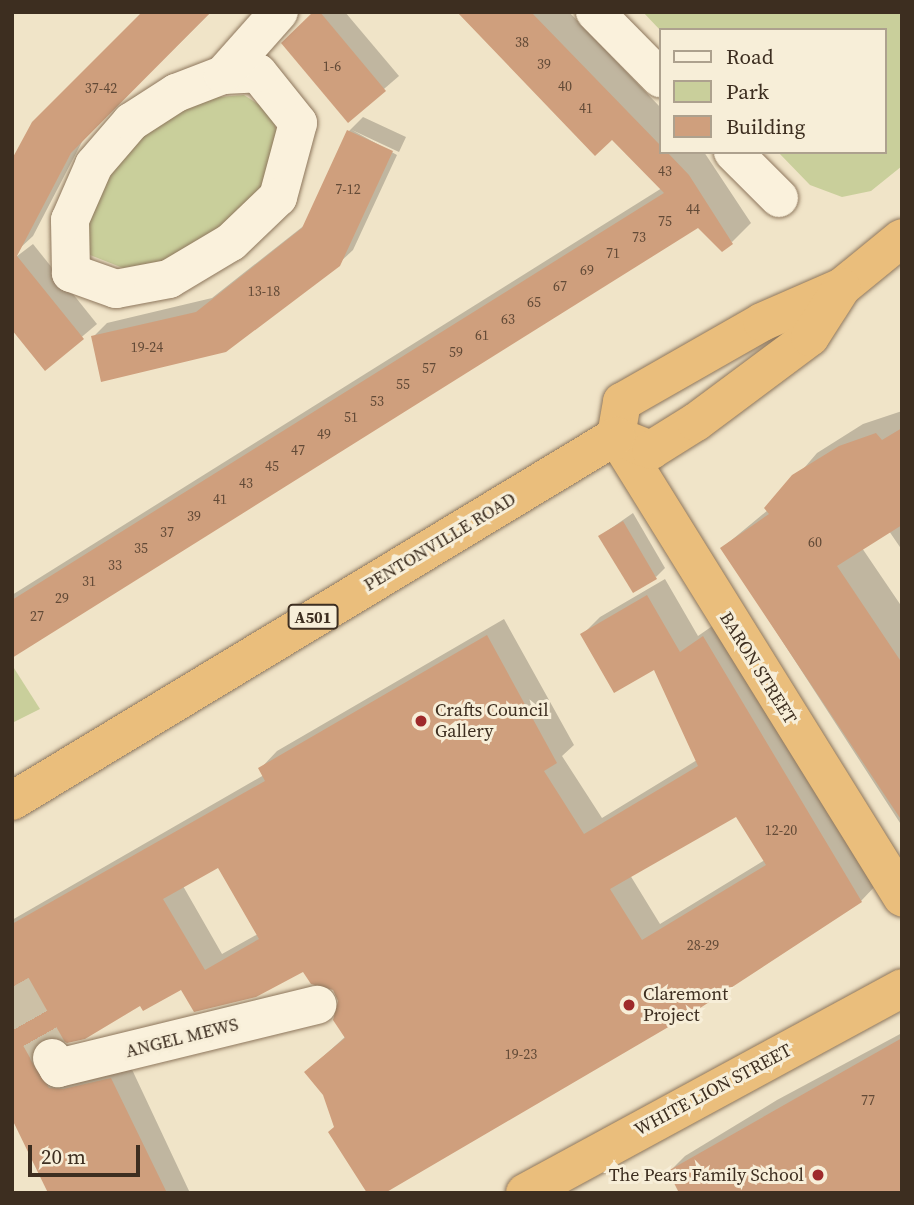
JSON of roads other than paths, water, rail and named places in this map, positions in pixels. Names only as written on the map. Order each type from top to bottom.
[{"type":"highway","points":[[842,287],[810,337],[696,422],[651,450],[617,436],[622,402],[762,322],[842,287],[902,238]]},
{"type":"highway","name":"PENTONVILLE ROAD","points":[[12,802],[617,436]]},
{"type":"highway","name":"BARON STREET","points":[[617,436],[902,897]]},
{"type":"highway","name":"WHITE LION STREET","points":[[525,1193],[902,988]]},
{"type":"street","points":[[223,75],[258,73],[299,123],[278,197],[230,242],[169,279],[116,289],[71,273],[70,220],[94,165],[131,122],[176,93],[223,75],[279,12]]},
{"type":"street","points":[[595,12],[659,77]]},
{"type":"street","points":[[735,154],[779,198]]},
{"type":"street","name":"ANGEL MEWS","points":[[52,1058],[58,1068],[317,1005]]},
{"type":"tunnel","points":[[12,987],[52,1058]]},
{"type":"place","name":"Crafts Council Gallery","points":[[421,721]]},
{"type":"place","name":"Claremont Project","points":[[629,1005]]},
{"type":"place","name":"The Pears Family School","points":[[818,1175]]}]
